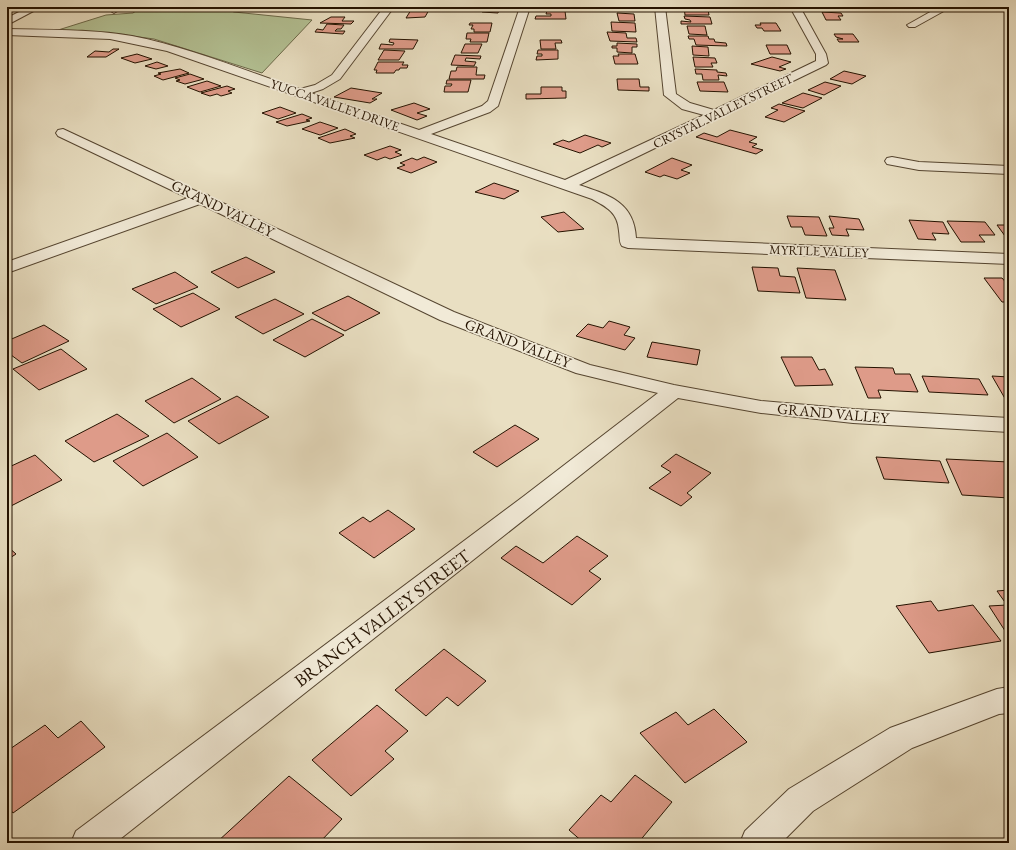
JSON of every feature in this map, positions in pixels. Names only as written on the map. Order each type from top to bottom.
[{"type":"street","points":[[7,22],[36,7]]},
{"type":"street","points":[[300,93],[319,87],[336,77],[389,7]]},
{"type":"street","points":[[420,134],[486,109],[494,103],[524,7]]},
{"type":"street","points":[[660,7],[670,95],[686,106],[716,114]]},
{"type":"street","name":"CRYSTAL VALLEY STREET","points":[[567,185],[822,63],[821,54],[795,7]]},
{"type":"street","points":[[912,25],[946,7]]},
{"type":"street","name":"YUCCA VALLEY DRIVE","points":[[7,32],[90,35],[149,42],[300,93],[597,196],[619,209],[625,217],[628,226],[628,243]]},
{"type":"street","name":"GRAND VALLEY","points":[[63,133],[203,198],[447,316],[564,362],[674,391],[769,407],[853,416],[1009,425]]},
{"type":"street","points":[[892,161],[919,166],[1009,170]]},
{"type":"street","points":[[7,268],[203,198]]},
{"type":"street","name":"MYRTLE VALLEY","points":[[628,243],[1009,259]]},
{"type":"street","name":"BRANCH VALLEY STREET","points":[[88,843],[527,507],[674,391]]},
{"type":"street","points":[[757,843],[801,800],[901,738],[997,702],[1009,700]]},
{"type":"green space","points":[[140,8],[228,10],[234,12],[312,20],[262,73],[154,39],[110,33],[55,31],[106,15],[133,13]]},
{"type":"building","points":[[477,7],[494,7],[490,9],[499,10],[498,13],[482,12],[483,11],[476,11]]},
{"type":"building","points":[[684,7],[703,8],[703,10],[708,10],[709,15],[685,15]]},
{"type":"building","points":[[836,7],[838,10],[820,11],[818,8]]},
{"type":"building","points":[[411,10],[429,10],[425,17],[406,18]]},
{"type":"building","points":[[547,11],[565,11],[566,19],[535,19],[536,16],[551,16],[551,14],[546,14]]},
{"type":"building","points":[[822,12],[841,13],[843,16],[838,16],[841,20],[826,20]]},
{"type":"building","points":[[617,13],[634,14],[635,21],[619,21]]},
{"type":"building","points":[[684,16],[710,17],[712,24],[681,24],[681,21],[691,22],[690,20],[685,19]]},
{"type":"building","points":[[331,17],[345,17],[342,21],[354,21],[351,24],[320,23]]},
{"type":"building","points":[[611,22],[635,23],[636,32],[612,31]]},
{"type":"building","points":[[470,23],[492,23],[490,32],[474,32],[474,29],[471,29],[473,25],[469,25]]},
{"type":"building","points":[[760,23],[776,23],[781,31],[764,31],[762,28],[757,28],[755,25],[761,25]]},
{"type":"building","points":[[327,24],[344,25],[341,29],[337,29],[335,31],[345,31],[343,34],[315,32],[317,29],[323,30]]},
{"type":"building","points":[[687,26],[705,26],[707,35],[689,34]]},
{"type":"building","points":[[607,32],[626,33],[627,38],[636,38],[637,42],[610,41]]},
{"type":"building","points":[[467,33],[489,33],[487,42],[470,42],[471,39],[466,39]]},
{"type":"building","points":[[834,34],[853,34],[859,42],[839,42],[837,39],[843,39],[836,37]]},
{"type":"building","points":[[688,36],[708,36],[709,39],[714,39],[715,42],[726,43],[727,46],[696,45],[694,39],[689,39]]},
{"type":"building","points":[[390,39],[418,40],[413,49],[379,49],[381,44],[393,45],[394,43],[389,42]]},
{"type":"building","points":[[540,40],[561,40],[562,43],[555,43],[556,49],[541,49]]},
{"type":"building","points":[[617,43],[637,44],[637,47],[632,47],[632,53],[617,52],[617,48],[612,48],[612,46],[617,46]]},
{"type":"building","points":[[465,44],[482,44],[478,53],[461,53]]},
{"type":"building","points":[[766,45],[787,45],[791,54],[770,54]]},
{"type":"building","points":[[692,46],[708,47],[709,56],[693,55]]},
{"type":"building","points":[[113,49],[119,49],[106,57],[87,57],[95,51],[109,52]]},
{"type":"building","points":[[384,50],[405,51],[399,60],[378,60]]},
{"type":"building","points":[[538,50],[558,50],[558,59],[536,60],[537,56],[542,56],[542,54],[537,54]]},
{"type":"building","points":[[137,54],[152,59],[135,63],[121,58]]},
{"type":"building","points":[[618,54],[635,54],[638,64],[615,64],[613,56],[619,56]]},
{"type":"building","points":[[455,55],[481,56],[480,59],[466,58],[465,61],[476,62],[474,66],[451,65]]},
{"type":"building","points":[[693,57],[715,58],[717,63],[711,63],[713,67],[695,67]]},
{"type":"building","points":[[772,57],[791,62],[779,67],[786,69],[780,71],[751,64]]},
{"type":"building","points":[[157,62],[168,66],[156,69],[145,66]]},
{"type":"building","points":[[378,62],[404,62],[402,65],[408,65],[407,68],[400,68],[394,73],[376,73],[377,70],[374,70]]},
{"type":"building","points":[[457,67],[477,67],[476,75],[485,75],[484,79],[449,79],[451,71],[456,71]]},
{"type":"building","points":[[180,69],[189,73],[163,80],[154,76],[161,74],[158,73]]},
{"type":"building","points":[[695,69],[717,70],[717,72],[726,73],[727,76],[718,75],[719,80],[703,80],[702,74],[696,74]]},
{"type":"building","points":[[844,71],[866,76],[852,84],[830,79]]},
{"type":"building","points":[[190,74],[204,79],[185,84],[176,81],[180,80],[175,78]]},
{"type":"building","points":[[617,79],[639,79],[640,87],[649,87],[649,91],[618,90]]},
{"type":"building","points":[[447,80],[471,80],[468,92],[444,92],[445,86],[451,86],[452,84],[446,84]]},
{"type":"building","points":[[207,81],[221,86],[200,92],[187,87]]},
{"type":"building","points":[[697,82],[724,82],[728,92],[700,91]]},
{"type":"building","points":[[825,82],[841,86],[824,95],[808,90]]},
{"type":"building","points":[[227,86],[235,89],[228,91],[232,93],[221,96],[217,94],[210,96],[201,93]]},
{"type":"building","points":[[541,87],[562,87],[562,91],[566,91],[566,98],[526,99],[526,94],[541,94]]},
{"type":"building","points":[[351,88],[382,93],[372,99],[377,99],[370,103],[334,97]]},
{"type":"building","points":[[803,93],[822,98],[803,108],[782,103]]},
{"type":"building","points":[[414,103],[430,109],[417,113],[427,116],[417,120],[391,110]]},
{"type":"building","points":[[779,104],[805,111],[784,122],[765,117],[778,110],[771,108]]},
{"type":"building","points":[[280,107],[296,113],[278,119],[262,113]]},
{"type":"building","points":[[302,114],[312,118],[306,120],[310,121],[287,126],[276,122]]},
{"type":"building","points":[[320,122],[338,128],[320,135],[302,129]]},
{"type":"building","points":[[345,129],[356,134],[350,136],[355,138],[330,143],[318,138]]},
{"type":"building","points":[[730,130],[757,137],[749,142],[757,144],[752,147],[763,150],[756,154],[696,137],[704,133],[717,137]]},
{"type":"building","points":[[585,135],[611,143],[602,147],[598,145],[580,153],[553,144],[563,140],[569,142]]},
{"type":"building","points":[[390,146],[401,150],[395,152],[402,155],[390,159],[385,157],[377,160],[364,155]]},
{"type":"building","points":[[424,157],[437,162],[411,173],[397,168],[405,165],[400,163],[412,158],[417,160]]},
{"type":"building","points":[[672,158],[692,165],[681,170],[690,173],[677,179],[664,175],[660,177],[645,172]]},
{"type":"building","points":[[494,183],[519,191],[504,199],[475,192]]},
{"type":"building","points":[[564,212],[584,229],[558,232],[541,217]]},
{"type":"building","points":[[787,216],[819,217],[827,236],[805,235],[802,227],[791,227]]},
{"type":"building","points":[[829,216],[859,219],[864,230],[846,229],[849,236],[832,235],[829,228],[834,228]]},
{"type":"building","points":[[909,220],[943,222],[949,234],[932,233],[936,240],[918,239]]},
{"type":"building","points":[[947,221],[985,222],[995,235],[979,235],[985,242],[961,242]]},
{"type":"building","points":[[997,225],[1009,225],[1009,236],[1005,236]]},
{"type":"building","points":[[246,257],[275,272],[238,288],[211,272]]},
{"type":"building","points":[[752,267],[778,268],[780,276],[795,277],[800,293],[758,291]]},
{"type":"building","points":[[797,268],[835,270],[846,300],[806,298]]},
{"type":"building","points":[[175,272],[198,287],[156,304],[132,289]]},
{"type":"building","points":[[984,278],[1002,278],[1009,286],[1009,302],[1002,302]]},
{"type":"building","points":[[193,293],[220,309],[181,327],[153,309]]},
{"type":"building","points":[[348,296],[380,313],[345,331],[312,313]]},
{"type":"building","points":[[275,299],[304,314],[263,334],[235,317]]},
{"type":"building","points":[[312,319],[344,335],[305,357],[273,340]]},
{"type":"building","points":[[609,321],[630,327],[624,335],[635,338],[625,350],[576,336],[588,324],[603,328]]},
{"type":"building","points":[[44,325],[69,341],[22,363],[7,352],[7,341]]},
{"type":"building","points":[[652,342],[700,350],[697,365],[647,357]]},
{"type":"building","points":[[61,349],[87,369],[39,390],[13,369]]},
{"type":"building","points":[[781,357],[812,357],[819,370],[825,369],[833,385],[795,386]]},
{"type":"building","points":[[855,367],[893,368],[895,374],[910,374],[918,392],[878,390],[881,398],[868,398]]},
{"type":"building","points":[[922,376],[979,379],[988,395],[929,392]]},
{"type":"building","points":[[992,376],[1009,377],[1009,403],[1007,402]]},
{"type":"building","points":[[192,378],[221,399],[174,423],[145,401]]},
{"type":"building","points":[[237,396],[269,417],[219,444],[188,421]]},
{"type":"building","points":[[117,414],[149,436],[94,462],[65,441]]},
{"type":"building","points":[[515,425],[539,439],[497,467],[473,452]]},
{"type":"building","points":[[167,433],[198,457],[143,486],[113,461]]},
{"type":"building","points":[[676,454],[711,473],[687,493],[692,497],[681,506],[649,488],[671,472],[661,466]]},
{"type":"building","points":[[35,455],[62,480],[7,508],[7,468]]},
{"type":"building","points":[[876,457],[940,461],[949,483],[884,479]]},
{"type":"building","points":[[946,459],[1009,462],[1009,498],[962,495]]},
{"type":"building","points":[[388,510],[415,529],[374,558],[339,533],[363,517],[370,522]]},
{"type":"building","points":[[577,536],[608,556],[589,571],[601,579],[572,605],[501,558],[516,546],[543,563]]},
{"type":"building","points":[[7,546],[16,554],[7,560]]},
{"type":"building","points":[[1009,590],[1009,637],[989,606],[1007,605],[997,591]]},
{"type":"building","points":[[931,601],[938,611],[973,605],[1001,641],[929,653],[896,606]]},
{"type":"building","points":[[444,649],[486,681],[458,706],[447,697],[426,716],[395,690]]},
{"type":"building","points":[[377,705],[408,731],[385,751],[394,759],[351,796],[312,760]]},
{"type":"building","points":[[714,709],[747,742],[685,783],[640,733],[676,712],[688,725]]},
{"type":"building","points":[[81,721],[105,747],[13,813],[7,805],[7,751],[45,725],[58,738]]},
{"type":"building","points":[[635,775],[672,802],[638,843],[584,843],[569,830],[601,795],[611,802]]},
{"type":"building","points":[[289,776],[342,819],[319,843],[217,842]]}]
